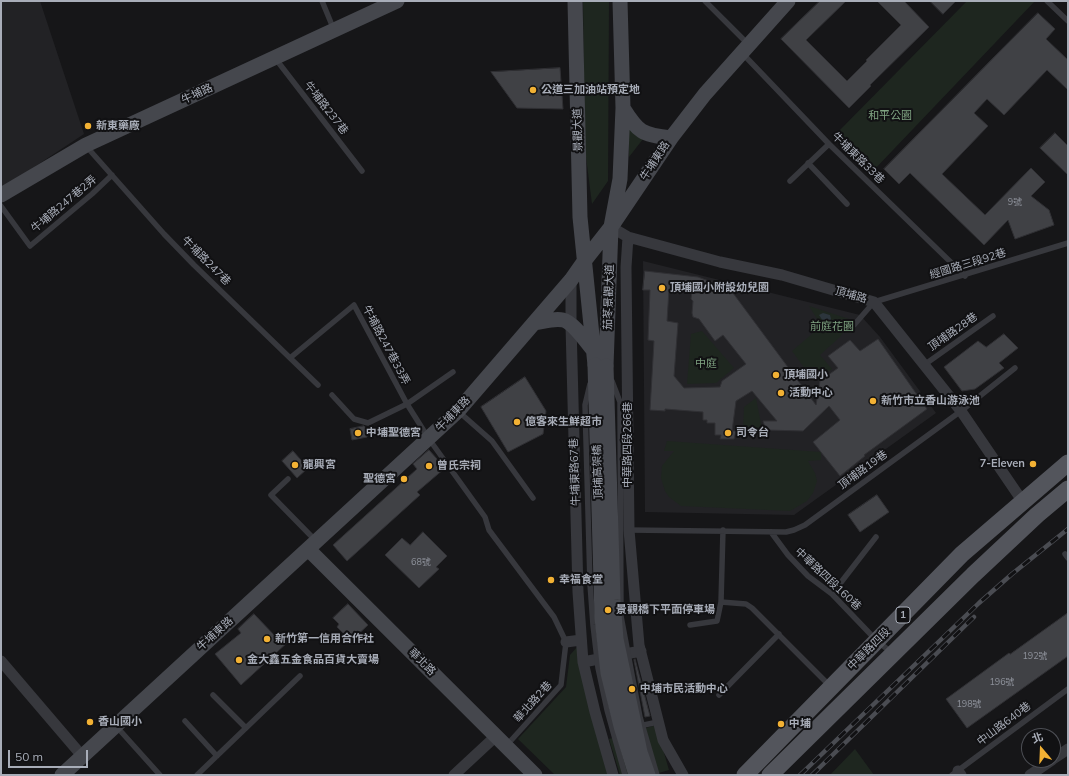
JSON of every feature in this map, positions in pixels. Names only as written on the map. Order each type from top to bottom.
[{"type":"main road","name":"中華路四段","points":[[745,775],[962,554],[1068,463]]},
{"type":"main road","name":"中華路四段","points":[[770,775],[1037,515],[1068,488]]},
{"type":"street","name":"牛埔路","points":[[1,195],[86,146],[397,1]]},
{"type":"street","name":"景觀大道","points":[[575,1],[580,217],[585,260]]},
{"type":"street","points":[[612,227],[620,179],[623,108],[620,1]]},
{"type":"street","name":"牛埔東路","points":[[62,775],[458,411],[572,280],[585,260],[612,227],[670,138],[705,94],[788,1]]},
{"type":"street","points":[[623,108],[640,131],[652,136],[670,138]]},
{"type":"street","name":"茄苳景觀大道","points":[[598,361],[612,227]]},
{"type":"street","name":"頂埔路","points":[[612,227],[628,237],[720,262],[782,275],[874,302],[961,410],[1023,502]]},
{"type":"street","name":"中華路四段266巷","points":[[628,237],[626,267],[628,530],[641,651],[663,740],[683,775]]},
{"type":"street","name":"茄苳景觀大道","points":[[585,260],[598,361]]},
{"type":"street","name":"牛埔東路67巷","points":[[572,280],[571,325],[578,592],[581,640]]},
{"type":"street","points":[[534,323],[556,319],[565,320],[571,325],[598,361]]},
{"type":"street","name":"頂埔高架橋","points":[[598,361],[602,618],[608,673],[621,726],[636,775]]},
{"type":"street","name":"頂埔高架橋","points":[[598,361],[616,639],[640,752],[648,775]]},
{"type":"street","name":"華北路","points":[[312,545],[535,775]]},
{"type":"street","points":[[566,642],[581,640],[583,662],[613,775]]},
{"type":"street","points":[[583,662],[641,651]]},
{"type":"street","points":[[1,661],[83,757]]},
{"type":"street","points":[[454,775],[501,741]]},
{"type":"street","points":[[1030,775],[1041,768]]},
{"type":"lane","points":[[322,1],[334,30]]},
{"type":"lane","name":"牛埔東路33巷","points":[[705,1],[829,144],[965,276]]},
{"type":"lane","points":[[1047,1],[1068,21]]},
{"type":"lane","name":"牛埔路237巷","points":[[275,58],[362,170]]},
{"type":"lane","points":[[790,181],[829,144]]},
{"type":"lane","name":"牛埔路247巷","points":[[86,146],[194,265],[318,385]]},
{"type":"lane","points":[[808,163],[847,204]]},
{"type":"lane","name":"牛埔路247巷2弄","points":[[1,206],[30,246],[92,194],[112,175]]},
{"type":"lane","name":"經國路三段92巷","points":[[874,302],[965,276],[1068,243]]},
{"type":"lane","points":[[854,325],[874,302]]},
{"type":"lane","name":"牛埔路247巷33弄","points":[[290,358],[354,305],[407,404]]},
{"type":"lane","name":"頂埔路28巷","points":[[924,365],[993,316]]},
{"type":"lane","name":"頂埔高架橋","points":[[598,361],[584,405],[590,584],[598,668],[607,710],[625,775]]},
{"type":"lane","name":"頂埔高架橋","points":[[598,361],[620,402],[621,616],[640,717],[657,775]]},
{"type":"lane","name":"頂埔路19巷","points":[[628,530],[723,530],[771,532],[794,530],[805,525],[961,410],[1015,368]]},
{"type":"lane","points":[[332,395],[354,419],[368,423],[407,404],[453,372]]},
{"type":"lane","points":[[407,404],[429,439],[485,517],[489,530],[554,617],[566,642]]},
{"type":"lane","points":[[458,411],[492,441],[533,498]]},
{"type":"lane","points":[[288,479],[270,495],[312,545]]},
{"type":"lane","points":[[690,625],[717,621],[721,602],[723,530]]},
{"type":"lane","name":"中華路四段160巷","points":[[771,532],[788,555],[808,576],[832,594],[877,641],[893,654]]},
{"type":"lane","points":[[832,594],[876,537]]},
{"type":"lane","points":[[721,602],[746,604],[752,608],[831,687]]},
{"type":"lane","points":[[719,695],[779,634]]},
{"type":"lane","name":"華北路2巷","points":[[501,741],[561,685],[566,642]]},
{"type":"lane","points":[[197,775],[300,676]]},
{"type":"lane","name":"中山路640巷","points":[[957,774],[1068,689]]},
{"type":"lane","points":[[213,695],[246,728]]},
{"type":"lane","points":[[185,721],[217,756]]},
{"type":"lane","points":[[601,734],[658,722]]},
{"type":"lane","points":[[115,725],[160,775]]},
{"type":"shaded area","points":[[1,1],[40,1],[84,134],[1,189]]},
{"type":"shaded area","name":"頂埔國小","points":[[643,261],[860,315],[880,337],[936,413],[794,515],[645,512]]},
{"type":"shaded area","points":[[823,313],[830,315],[831,319],[828,329],[823,327],[823,321],[819,315]]},
{"type":"green space","points":[[583,1],[609,1],[608,181],[592,204],[585,149]]},
{"type":"green space","name":"和平公園","points":[[967,1],[1035,1],[873,171],[836,134]]},
{"type":"green space","points":[[629,129],[643,139],[629,157]]},
{"type":"green space","name":"前庭花園","points":[[809,306],[852,320],[840,337],[820,355],[832,369],[814,381],[792,351],[819,328],[819,322]]},
{"type":"green space","name":"中庭","points":[[702,331],[734,368],[716,383],[687,384],[691,334]]},
{"type":"green space","points":[[756,398],[762,429],[743,430],[744,407]]},
{"type":"green space","points":[[667,441],[821,452],[821,460],[808,461],[815,473],[817,481],[813,493],[807,501],[790,511],[681,506],[669,497],[665,491],[661,478],[662,466],[674,451],[664,451]]},
{"type":"green space","points":[[577,647],[608,775],[555,775],[518,739],[566,687],[570,655]]},
{"type":"green space","points":[[656,725],[669,770],[652,775],[620,775],[609,739]]},
{"type":"green space","points":[[855,749],[874,775],[830,775]]},
{"type":"building","points":[[820,1],[846,1],[806,40],[847,81],[901,25],[877,1],[904,1],[929,27],[870,85],[871,86],[849,108],[781,39]]},
{"type":"building","points":[[930,1],[956,1],[943,14]]},
{"type":"building","points":[[1038,13],[1055,29],[1046,39],[1068,60],[1068,90],[1047,70],[1004,115],[987,99],[974,113],[988,126],[942,174],[985,215],[1031,168],[1045,182],[1031,196],[1049,210],[1054,225],[1015,239],[1008,220],[984,245],[910,173],[899,184],[884,169]]},
{"type":"building","name":"公道三加油站預定地","points":[[560,68],[563,109],[517,108],[491,72]]},
{"type":"building","points":[[1055,133],[1068,146],[1068,175],[1040,148]]},
{"type":"building","points":[[645,271],[698,277],[730,289],[816,405],[820,381],[838,368],[828,356],[850,340],[860,351],[878,339],[927,409],[864,455],[865,456],[840,476],[813,442],[840,420],[829,406],[803,431],[766,430],[763,421],[777,421],[752,391],[736,401],[732,431],[736,431],[734,439],[720,439],[721,435],[715,435],[715,423],[707,423],[707,420],[703,420],[703,412],[665,409],[665,411],[650,410],[654,341],[648,340],[650,290],[643,290]],"holes":[[[682,285],[684,290],[692,291],[691,299],[693,301],[693,317],[699,319],[715,341],[723,335],[746,364],[722,381],[720,387],[684,388],[674,376],[678,323],[667,321],[669,289],[681,290]]]},
{"type":"building","points":[[1004,334],[1018,348],[999,363],[1004,368],[975,389],[962,391],[944,367],[978,341],[986,347]]},
{"type":"building","name":"億客來生鮮超市","points":[[525,377],[546,411],[543,434],[508,452],[481,407]]},
{"type":"building","name":"中埔聖德宮","points":[[364,426],[367,437],[352,440],[350,429]]},
{"type":"building","points":[[429,450],[445,468],[417,492],[420,495],[347,561],[333,545],[417,469],[413,464]]},
{"type":"building","name":"龍興宮","points":[[293,451],[308,468],[297,478],[282,461]]},
{"type":"building","points":[[877,495],[889,512],[860,532],[848,515]]},
{"type":"building","points":[[423,532],[447,556],[436,567],[439,569],[419,588],[385,555],[402,538],[410,545]]},
{"type":"building","points":[[348,604],[368,625],[351,641],[337,627],[339,624],[333,618]]},
{"type":"building","points":[[1068,613],[1068,656],[967,728],[946,699],[1009,653],[1010,654]]},
{"type":"building","points":[[254,614],[276,637],[281,633],[289,641],[241,685],[215,654],[241,633],[238,629]]},
{"type":"building","points":[[635,659],[650,716],[645,717]]},
{"type":"railway","points":[[800,775],[979,603],[1012,574],[1068,529]]},
{"type":"railway","points":[[812,775],[974,617]]},
{"type":"place","name":"公道三加油站預定地","points":[[533,90]]},
{"type":"place","name":"新東藥廠","points":[[88,126]]},
{"type":"place","name":"頂埔國小附設幼兒園","points":[[662,288]]},
{"type":"place","name":"頂埔國小","points":[[776,375]]},
{"type":"place","name":"活動中心","points":[[781,393]]},
{"type":"place","name":"新竹市立香山游泳池","points":[[873,401]]},
{"type":"place","name":"億客來生鮮超市","points":[[517,422]]},
{"type":"place","name":"中埔聖德宮","points":[[358,433]]},
{"type":"place","name":"司令台","points":[[728,433]]},
{"type":"place","name":"7-Eleven","points":[[1033,464]]},
{"type":"place","name":"龍興宮","points":[[295,465]]},
{"type":"place","name":"曾氏宗祠","points":[[429,466]]},
{"type":"place","name":"聖德宮","points":[[404,479]]},
{"type":"place","name":"幸福食堂","points":[[551,580]]},
{"type":"place","name":"景觀橋下平面停車場","points":[[608,610]]},
{"type":"place","name":"新竹第一信用合作社","points":[[267,639]]},
{"type":"place","name":"金大鑫五金食品百貨大賣場","points":[[239,660]]},
{"type":"place","name":"中埔市民活動中心","points":[[632,689]]},
{"type":"place","name":"香山國小","points":[[90,722]]},
{"type":"place","name":"中埔","points":[[781,724]]}]
